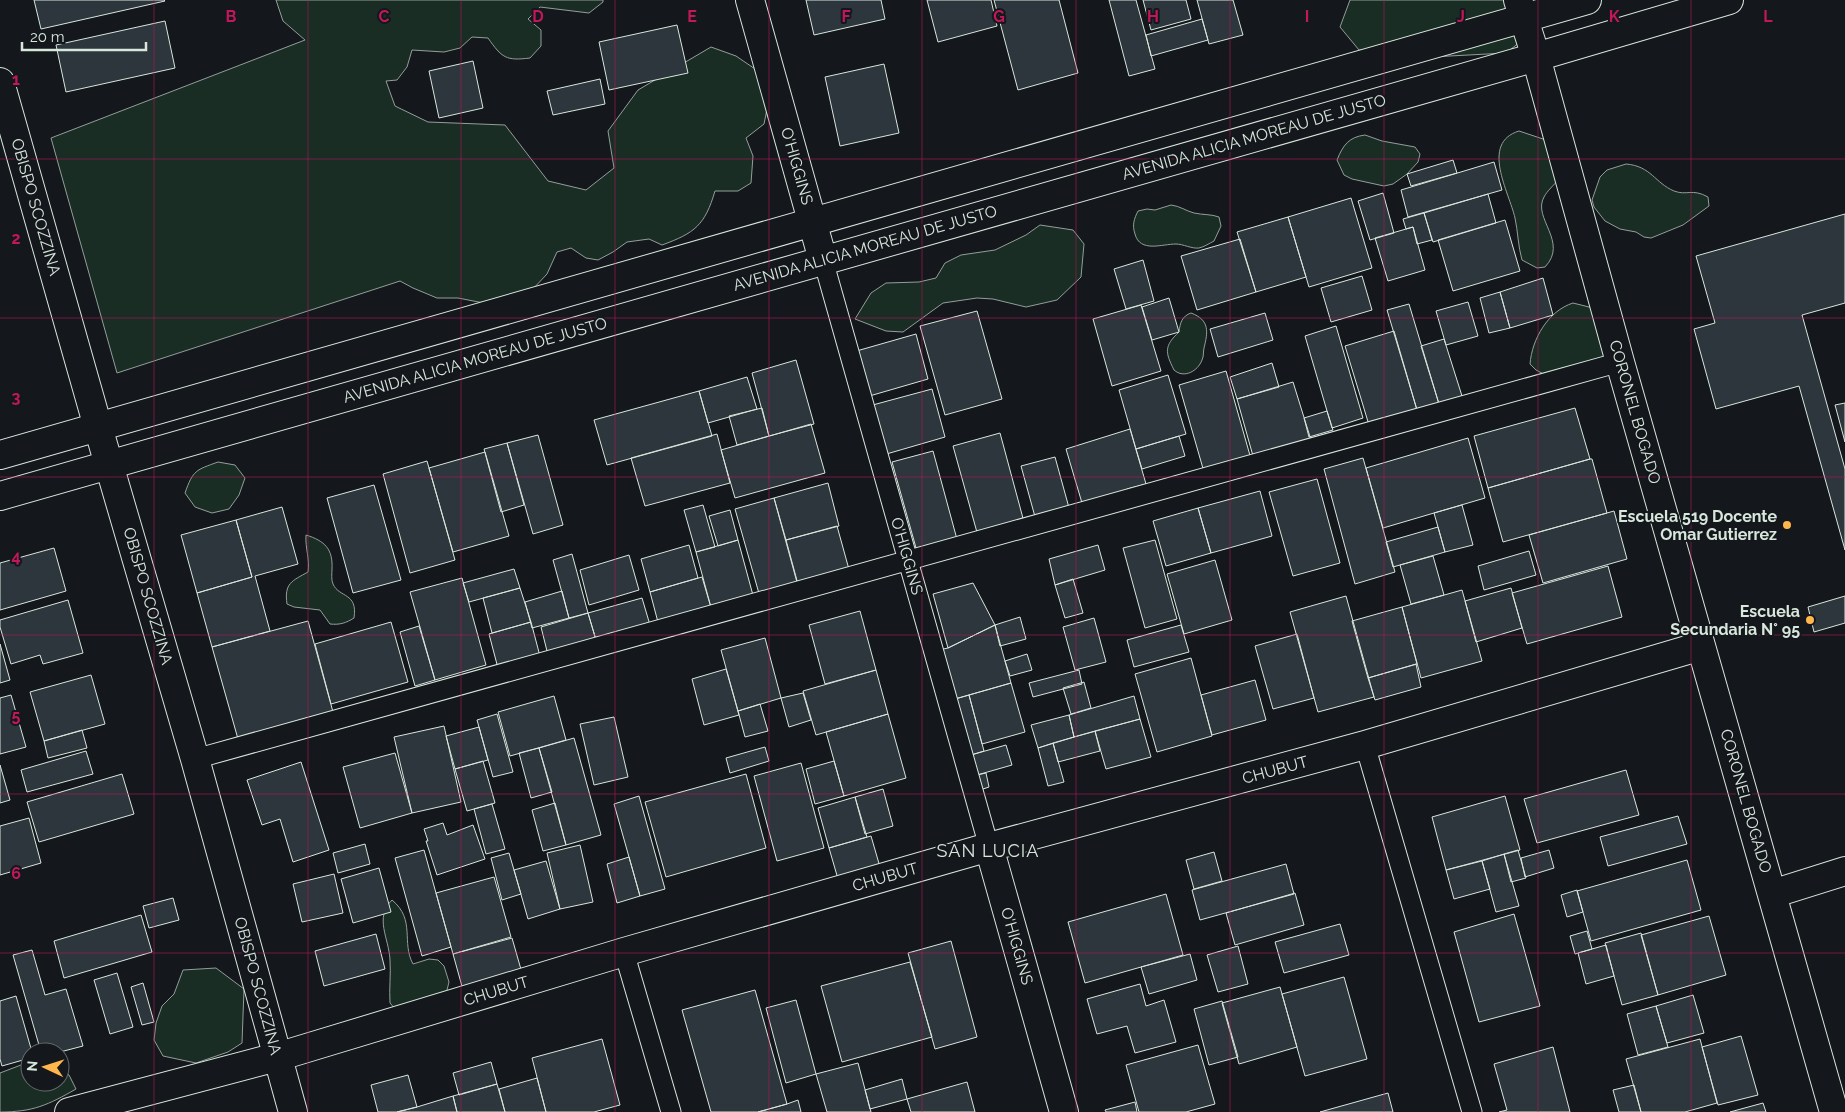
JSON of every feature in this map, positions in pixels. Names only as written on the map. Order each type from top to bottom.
[{"type":"street","name":"O'HIGGINS","points":[[750,0],[823,260]]},
{"type":"street","points":[[0,455],[812,222],[1521,9],[1586,0]]},
{"type":"street","name":"AVENIDA ALICIA MOREAU DE JUSTO","points":[[0,496],[1536,57],[1729,0]]},
{"type":"street","name":"CORONEL BOGADO","points":[[1521,9],[1834,1112]]},
{"type":"street","name":"OBISPO SCOZZINA","points":[[0,82],[195,760],[293,1112]]},
{"type":"street","name":"CHUBUT","points":[[69,1112],[278,1057],[624,952],[989,847],[1365,745],[1701,646]]},
{"type":"street","name":"O'HIGGINS","points":[[989,847],[1064,1112]]},
{"type":"street","points":[[1772,894],[1845,871]]},
{"type":"lane","name":"O'HIGGINS","points":[[823,260],[989,847]]},
{"type":"lane","points":[[195,760],[1620,362]]},
{"type":"lane","points":[[1365,745],[1472,1112]]},
{"type":"lane","points":[[624,952],[671,1112]]},
{"type":"green space","points":[[276,0],[603,0],[589,13],[540,7],[528,19],[541,30],[541,46],[530,58],[515,59],[505,57],[488,38],[472,37],[460,48],[444,52],[412,50],[407,67],[397,80],[386,81],[395,106],[428,122],[505,125],[548,181],[586,190],[614,168],[608,131],[638,90],[711,47],[736,56],[758,71],[769,99],[764,124],[746,138],[753,156],[751,183],[738,191],[715,191],[703,220],[691,232],[662,245],[649,239],[627,242],[598,260],[586,258],[571,248],[557,252],[547,274],[531,291],[494,305],[458,298],[437,298],[400,281],[117,373],[51,138],[305,40],[283,21]]},
{"type":"green space","points":[[1350,0],[1533,0],[1538,28],[1506,53],[1431,57],[1359,50],[1340,27]]},
{"type":"green space","points":[[1519,131],[1543,139],[1551,144],[1559,179],[1545,195],[1542,205],[1542,213],[1552,239],[1553,248],[1551,258],[1545,267],[1537,268],[1522,260],[1515,218],[1500,169],[1499,157],[1501,146],[1507,137]]},
{"type":"green space","points":[[1365,135],[1382,141],[1415,147],[1420,154],[1418,162],[1407,174],[1393,184],[1384,186],[1352,179],[1344,175],[1337,160],[1342,150],[1351,140]]},
{"type":"green space","points":[[1626,164],[1634,165],[1647,171],[1674,191],[1683,193],[1694,192],[1708,197],[1709,206],[1683,225],[1651,238],[1644,237],[1636,232],[1620,229],[1605,221],[1594,207],[1592,200],[1600,177],[1607,170]]},
{"type":"green space","points":[[1171,205],[1194,213],[1219,217],[1221,226],[1214,241],[1199,248],[1179,244],[1146,246],[1142,244],[1135,234],[1134,228],[1138,211],[1155,210]]},
{"type":"green space","points":[[1040,225],[1073,230],[1084,244],[1081,277],[1057,300],[1026,307],[993,299],[977,298],[943,303],[903,332],[886,331],[855,319],[871,293],[886,283],[919,282],[936,278],[945,263],[961,255],[995,250],[1026,235]]},
{"type":"green space","points":[[1573,303],[1597,309],[1616,336],[1596,371],[1551,378],[1536,370],[1530,364],[1531,355],[1538,336],[1549,319],[1556,312]]},
{"type":"green space","points":[[1191,313],[1202,319],[1207,332],[1200,364],[1194,370],[1182,374],[1174,370],[1168,354],[1168,345],[1179,332],[1182,320]]},
{"type":"green space","points":[[218,462],[235,465],[245,478],[239,495],[229,509],[212,513],[195,507],[185,493],[190,480],[196,472]]},
{"type":"green space","points":[[306,535],[323,543],[329,551],[332,562],[333,584],[339,592],[351,600],[354,618],[340,624],[330,624],[320,610],[294,607],[287,604],[288,587],[308,572]]},
{"type":"green space","points":[[392,900],[404,915],[408,948],[413,964],[429,959],[438,960],[444,966],[449,982],[447,990],[442,996],[396,1010],[390,1003],[390,960],[383,921],[387,907]]},
{"type":"green space","points":[[216,968],[244,989],[242,1043],[228,1052],[196,1063],[163,1056],[154,1040],[156,1023],[162,1006],[174,994],[183,970]]},
{"type":"green space","points":[[20,1065],[20,1092],[70,1092],[70,1077],[76,1089],[57,1099],[31,1109],[0,1112],[0,1073]]},
{"type":"building","points":[[34,0],[164,0],[165,1],[41,29]]},
{"type":"building","points":[[806,0],[881,0],[885,19],[814,35]]},
{"type":"building","points":[[927,0],[991,0],[997,26],[938,42]]},
{"type":"building","points":[[994,0],[1059,0],[1078,73],[1018,90]]},
{"type":"building","points":[[1109,0],[1136,0],[1155,69],[1129,76]]},
{"type":"building","points":[[1143,0],[1186,0],[1191,19],[1151,30]]},
{"type":"building","points":[[1197,0],[1233,0],[1243,35],[1209,44]]},
{"type":"building","points":[[1202,19],[1208,40],[1151,56],[1146,35]]},
{"type":"building","points":[[165,21],[175,68],[66,92],[56,45]]},
{"type":"building","points":[[677,25],[688,73],[609,90],[599,42]]},
{"type":"building","points":[[473,61],[483,108],[439,118],[429,71]]},
{"type":"building","points":[[884,64],[899,133],[840,146],[825,77]]},
{"type":"building","points":[[600,79],[605,104],[553,115],[547,91]]},
{"type":"building","points":[[1453,160],[1457,173],[1411,186],[1407,174]]},
{"type":"building","points":[[1494,162],[1502,190],[1408,217],[1401,190]]},
{"type":"building","points":[[1383,193],[1394,233],[1370,240],[1358,201]]},
{"type":"building","points":[[1488,194],[1496,223],[1433,242],[1424,213]]},
{"type":"building","points":[[1351,198],[1372,268],[1309,287],[1288,217]]},
{"type":"building","points":[[1424,213],[1432,240],[1417,244],[1413,227],[1406,229],[1403,219]]},
{"type":"building","points":[[1845,214],[1845,303],[1802,315],[1845,469],[1845,550],[1799,386],[1716,409],[1694,329],[1715,323],[1696,256]]},
{"type":"building","points":[[1288,217],[1306,277],[1256,292],[1237,232]]},
{"type":"building","points":[[1505,220],[1520,271],[1453,291],[1438,240]]},
{"type":"building","points":[[1413,227],[1425,270],[1388,281],[1375,238]]},
{"type":"building","points":[[1240,239],[1256,292],[1197,310],[1181,256]]},
{"type":"building","points":[[1143,260],[1154,301],[1126,309],[1114,269]]},
{"type":"building","points":[[1362,276],[1372,310],[1331,322],[1321,288]]},
{"type":"building","points":[[1543,278],[1553,315],[1510,328],[1500,292]]},
{"type":"building","points":[[1500,292],[1510,328],[1489,333],[1480,298]]},
{"type":"building","points":[[1169,298],[1179,332],[1152,340],[1142,307]]},
{"type":"building","points":[[1468,302],[1478,336],[1446,345],[1436,311]]},
{"type":"building","points":[[1409,304],[1439,404],[1417,410],[1387,310]]},
{"type":"building","points":[[1141,305],[1161,371],[1112,386],[1093,319]]},
{"type":"building","points":[[977,311],[1002,399],[945,415],[920,326]]},
{"type":"building","points":[[1265,313],[1273,340],[1218,357],[1210,329]]},
{"type":"building","points":[[1336,326],[1363,418],[1332,428],[1305,336]]},
{"type":"building","points":[[1394,331],[1417,410],[1369,425],[1345,346]]},
{"type":"building","points":[[916,334],[928,379],[866,397],[853,352]]},
{"type":"building","points":[[1444,339],[1462,396],[1439,404],[1421,346]]},
{"type":"building","points":[[796,360],[814,424],[769,436],[752,373]]},
{"type":"building","points":[[1272,363],[1279,387],[1237,399],[1230,377]]},
{"type":"building","points":[[1226,371],[1251,459],[1204,472],[1179,385]]},
{"type":"building","points":[[1168,375],[1186,434],[1136,449],[1119,390]]},
{"type":"building","points":[[747,377],[757,409],[708,423],[699,391]]},
{"type":"building","points":[[1293,382],[1311,440],[1253,456],[1237,399]]},
{"type":"building","points":[[932,389],[945,437],[883,455],[869,406]]},
{"type":"building","points":[[699,391],[712,436],[607,465],[594,420]]},
{"type":"building","points":[[1845,403],[1845,442],[1835,405]]},
{"type":"building","points":[[762,408],[769,436],[737,445],[729,416]]},
{"type":"building","points":[[1575,408],[1590,459],[1488,488],[1474,436]]},
{"type":"building","points":[[1327,411],[1333,430],[1309,437],[1304,418]]},
{"type":"building","points":[[811,424],[825,473],[735,498],[721,450]]},
{"type":"building","points":[[1130,429],[1146,484],[1127,489],[1129,496],[1082,503],[1066,449]]},
{"type":"building","points":[[1000,433],[1024,522],[978,536],[953,446]]},
{"type":"building","points":[[717,434],[730,483],[645,506],[631,458]]},
{"type":"building","points":[[538,435],[563,525],[533,534],[507,443]]},
{"type":"building","points":[[1179,436],[1185,456],[1142,469],[1136,449]]},
{"type":"building","points":[[1468,438],[1485,498],[1383,528],[1366,468]]},
{"type":"building","points":[[507,443],[524,505],[501,512],[484,449]]},
{"type":"building","points":[[933,451],[958,543],[918,555],[892,462]]},
{"type":"building","points":[[485,452],[509,536],[453,552],[429,468]]},
{"type":"building","points":[[1055,457],[1071,515],[1037,524],[1021,466]]},
{"type":"building","points":[[1363,458],[1395,572],[1355,584],[1324,469]]},
{"type":"building","points":[[1592,459],[1607,513],[1503,542],[1488,488]]},
{"type":"building","points":[[427,461],[455,560],[410,573],[383,474]]},
{"type":"building","points":[[1317,479],[1340,563],[1293,576],[1269,492]]},
{"type":"building","points":[[828,483],[839,526],[786,540],[774,498]]},
{"type":"building","points":[[374,485],[401,580],[353,593],[327,498]]},
{"type":"building","points":[[1260,491],[1272,536],[1211,553],[1198,508]]},
{"type":"building","points":[[774,498],[798,586],[760,597],[735,509]]},
{"type":"building","points":[[703,505],[715,547],[696,552],[684,510]]},
{"type":"building","points":[[1462,505],[1473,545],[1445,552],[1434,513]]},
{"type":"building","points":[[282,507],[298,564],[255,576],[270,631],[212,647],[197,593],[252,577],[236,520]]},
{"type":"building","points":[[1198,508],[1211,553],[1166,566],[1153,521]]},
{"type":"building","points":[[730,510],[738,540],[718,546],[709,516]]},
{"type":"building","points":[[1614,511],[1627,559],[1543,583],[1529,535]]},
{"type":"building","points":[[236,520],[252,577],[197,593],[181,535]]},
{"type":"building","points":[[837,526],[850,573],[799,588],[786,540]]},
{"type":"building","points":[[1438,527],[1445,552],[1393,567],[1386,542]]},
{"type":"building","points":[[738,540],[754,599],[712,611],[696,552]]},
{"type":"building","points":[[1155,540],[1177,619],[1145,628],[1123,548]]},
{"type":"building","points":[[689,545],[698,578],[650,592],[641,559]]},
{"type":"building","points":[[1098,545],[1105,570],[1055,585],[1049,559]]},
{"type":"building","points":[[54,548],[66,591],[0,610],[0,563]]},
{"type":"building","points":[[1529,551],[1536,575],[1484,590],[1478,566]]},
{"type":"building","points":[[572,554],[588,613],[569,618],[553,560]]},
{"type":"building","points":[[629,555],[639,590],[589,605],[580,570]]},
{"type":"building","points":[[1433,556],[1444,595],[1411,604],[1400,565]]},
{"type":"building","points":[[1215,560],[1232,620],[1184,634],[1167,574]]},
{"type":"building","points":[[1608,566],[1622,617],[1527,644],[1512,593]]},
{"type":"building","points":[[514,569],[520,588],[469,602],[463,583]]},
{"type":"building","points":[[702,577],[712,611],[659,626],[650,592]]},
{"type":"building","points":[[462,578],[486,665],[435,680],[410,592]]},
{"type":"building","points":[[1073,579],[1083,613],[1065,618],[1055,585]]},
{"type":"building","points":[[973,583],[995,625],[948,648],[933,594]]},
{"type":"building","points":[[520,588],[531,622],[492,633],[483,598]]},
{"type":"building","points":[[1511,588],[1522,628],[1476,642],[1465,601]]},
{"type":"building","points":[[1462,590],[1482,661],[1421,678],[1402,607]]},
{"type":"building","points":[[562,591],[569,618],[532,628],[525,602]]},
{"type":"building","points":[[1346,596],[1374,697],[1318,712],[1290,612]]},
{"type":"building","points":[[1845,596],[1845,623],[1814,632],[1808,607]]},
{"type":"building","points":[[642,598],[650,625],[596,640],[588,613]]},
{"type":"building","points":[[68,600],[83,653],[43,664],[40,655],[11,664],[0,627],[0,620]]},
{"type":"building","points":[[1402,607],[1417,664],[1368,678],[1352,621]]},
{"type":"building","points":[[860,611],[876,670],[825,684],[809,625]]},
{"type":"building","points":[[588,613],[596,640],[548,655],[541,627]]},
{"type":"building","points":[[1020,617],[1026,639],[1000,646],[995,625]]},
{"type":"building","points":[[1094,618],[1106,662],[1075,670],[1063,627]]},
{"type":"building","points":[[308,621],[333,712],[238,739],[212,647]]},
{"type":"building","points":[[391,622],[408,682],[331,704],[315,644]]},
{"type":"building","points":[[531,622],[541,660],[499,672],[489,634]]},
{"type":"building","points":[[995,625],[1011,683],[955,699],[939,650],[948,648]]},
{"type":"building","points":[[1181,625],[1189,652],[1134,667],[1127,640]]},
{"type":"building","points":[[419,626],[435,680],[415,686],[400,632]]},
{"type":"building","points":[[1297,634],[1314,698],[1273,709],[1255,646]]},
{"type":"building","points":[[765,638],[781,698],[738,711],[721,650]]},
{"type":"building","points":[[0,644],[10,680],[0,683]]},
{"type":"building","points":[[1027,654],[1032,670],[1010,676],[1005,661]]},
{"type":"building","points":[[1191,658],[1212,736],[1157,752],[1135,674]]},
{"type":"building","points":[[1416,664],[1421,687],[1375,700],[1368,678]]},
{"type":"building","points":[[726,669],[739,715],[704,725],[692,679]]},
{"type":"building","points":[[876,670],[888,714],[816,735],[803,691]]},
{"type":"building","points":[[1079,670],[1082,684],[1033,697],[1029,683]]},
{"type":"building","points":[[91,675],[105,724],[44,741],[30,692]]},
{"type":"building","points":[[1255,680],[1266,720],[1212,735],[1201,695]]},
{"type":"building","points":[[1084,682],[1091,708],[1071,714],[1063,688]]},
{"type":"building","points":[[1011,683],[1025,732],[982,744],[969,695]]},
{"type":"building","points":[[803,693],[811,720],[789,727],[781,698]]},
{"type":"building","points":[[11,695],[26,747],[0,754],[0,698]]},
{"type":"building","points":[[969,695],[984,751],[971,755],[955,699]]},
{"type":"building","points":[[554,696],[566,740],[510,756],[498,712]]},
{"type":"building","points":[[1134,696],[1140,719],[1074,737],[1069,715]]},
{"type":"building","points":[[760,704],[768,731],[745,737],[738,711]]},
{"type":"building","points":[[497,714],[513,772],[493,777],[477,720]]},
{"type":"building","points":[[888,714],[906,778],[844,796],[826,732]]},
{"type":"building","points":[[1069,715],[1074,737],[1038,748],[1031,725]]},
{"type":"building","points":[[614,717],[628,777],[594,785],[580,724]]},
{"type":"building","points":[[1140,719],[1151,757],[1106,769],[1095,731]]},
{"type":"building","points":[[444,726],[461,802],[412,813],[394,737]]},
{"type":"building","points":[[479,727],[488,760],[455,769],[446,736]]},
{"type":"building","points":[[82,730],[87,748],[48,758],[44,741]]},
{"type":"building","points":[[1095,731],[1100,751],[1058,762],[1053,743]]},
{"type":"building","points":[[574,738],[601,835],[566,845],[539,748]]},
{"type":"building","points":[[1053,743],[1064,782],[1048,786],[1038,748]]},
{"type":"building","points":[[1006,745],[1012,765],[977,775],[971,755]]},
{"type":"building","points":[[765,747],[769,761],[730,773],[726,758]]},
{"type":"building","points":[[539,748],[552,792],[531,798],[519,753]]},
{"type":"building","points":[[86,751],[93,774],[27,792],[21,770]]},
{"type":"building","points":[[395,753],[412,813],[360,828],[343,767]]},
{"type":"building","points":[[483,761],[495,803],[467,811],[455,769]]},
{"type":"building","points":[[834,761],[844,796],[815,804],[806,769]]},
{"type":"building","points":[[301,762],[329,850],[293,862],[280,819],[262,825],[247,780]]},
{"type":"building","points":[[801,763],[824,848],[777,861],[754,776]]},
{"type":"building","points":[[0,765],[10,800],[0,803]]},
{"type":"building","points":[[1626,770],[1639,815],[1537,843],[1524,799]]},
{"type":"building","points":[[986,773],[989,787],[980,790],[977,775]]},
{"type":"building","points":[[122,774],[134,814],[39,842],[27,802]]},
{"type":"building","points":[[746,774],[766,848],[666,877],[645,802]]},
{"type":"building","points":[[883,789],[893,826],[865,834],[855,797]]},
{"type":"building","points":[[639,796],[665,889],[640,896],[614,804]]},
{"type":"building","points":[[1505,796],[1520,850],[1446,870],[1432,817]]},
{"type":"building","points":[[855,797],[867,837],[829,848],[818,808]]},
{"type":"building","points":[[555,803],[566,845],[543,851],[532,810]]},
{"type":"building","points":[[492,804],[505,849],[486,854],[474,809]]},
{"type":"building","points":[[1678,816],[1687,844],[1608,866],[1600,837]]},
{"type":"building","points":[[29,818],[41,863],[0,875],[0,826]]},
{"type":"building","points":[[443,823],[447,835],[473,825],[485,859],[437,875],[424,829]]},
{"type":"building","points":[[871,836],[880,867],[838,879],[829,848]]},
{"type":"building","points":[[365,844],[370,864],[338,873],[333,853]]},
{"type":"building","points":[[580,845],[593,902],[560,909],[547,853]]},
{"type":"building","points":[[424,850],[451,947],[422,956],[395,858]]},
{"type":"building","points":[[1518,850],[1526,878],[1511,882],[1504,854]]},
{"type":"building","points":[[1549,850],[1554,868],[1525,877],[1521,858]]},
{"type":"building","points":[[1214,852],[1222,881],[1194,889],[1186,860]]},
{"type":"building","points":[[509,853],[521,894],[502,900],[491,858]]},
{"type":"building","points":[[1504,854],[1519,906],[1496,912],[1482,861]]},
{"type":"building","points":[[629,857],[640,896],[617,903],[607,864]]},
{"type":"building","points":[[1687,860],[1701,910],[1591,941],[1577,891]]},
{"type":"building","points":[[546,861],[560,909],[528,919],[514,870]]},
{"type":"building","points":[[1482,861],[1490,889],[1454,899],[1446,870]]},
{"type":"building","points":[[1286,864],[1294,894],[1200,920],[1192,890]]},
{"type":"building","points":[[379,868],[391,912],[353,923],[341,879]]},
{"type":"building","points":[[334,874],[343,913],[302,922],[293,884]]},
{"type":"building","points":[[494,877],[511,937],[453,954],[436,893]]},
{"type":"building","points":[[1577,890],[1583,912],[1567,917],[1561,895]]},
{"type":"building","points":[[1295,893],[1304,925],[1235,945],[1226,913]]},
{"type":"building","points":[[1166,894],[1183,955],[1085,983],[1068,922]]},
{"type":"building","points":[[173,898],[179,920],[149,928],[143,906]]},
{"type":"building","points":[[1514,914],[1540,1006],[1479,1022],[1454,932]]},
{"type":"building","points":[[141,915],[152,952],[64,978],[54,941]]},
{"type":"building","points":[[1709,916],[1726,975],[1658,995],[1641,935]]},
{"type":"building","points":[[1340,924],[1349,955],[1284,973],[1275,942]]},
{"type":"building","points":[[1587,931],[1592,949],[1575,954],[1570,936]]},
{"type":"building","points":[[1641,933],[1658,995],[1622,1005],[1605,943]]},
{"type":"building","points":[[376,934],[385,969],[324,986],[315,951]]},
{"type":"building","points":[[512,938],[522,973],[463,990],[453,954]]},
{"type":"building","points":[[951,941],[977,1037],[935,1049],[908,953]]},
{"type":"building","points":[[1606,945],[1614,976],[1586,984],[1578,953]]},
{"type":"building","points":[[1238,946],[1248,984],[1218,992],[1207,955]]},
{"type":"building","points":[[32,950],[45,995],[66,989],[83,1046],[70,1049],[70,1042],[38,1042],[13,955]]},
{"type":"building","points":[[1190,954],[1197,980],[1149,994],[1141,967]]},
{"type":"building","points":[[910,962],[932,1037],[842,1062],[821,986]]},
{"type":"building","points":[[117,973],[133,1027],[110,1034],[94,980]]},
{"type":"building","points":[[1344,977],[1367,1059],[1305,1076],[1282,994]]},
{"type":"building","points":[[143,983],[154,1022],[142,1025],[131,987]]},
{"type":"building","points":[[1140,984],[1146,1006],[1164,1000],[1176,1042],[1135,1053],[1127,1026],[1097,1034],[1087,999]]},
{"type":"building","points":[[1280,987],[1297,1047],[1239,1064],[1222,1003]]},
{"type":"building","points":[[755,990],[787,1104],[758,1112],[711,1112],[682,1010]]},
{"type":"building","points":[[1693,995],[1704,1033],[1667,1043],[1656,1006]]},
{"type":"building","points":[[16,996],[29,1042],[20,1042],[20,1061],[2,1066],[0,1059],[0,1001]]},
{"type":"building","points":[[796,1000],[816,1074],[786,1083],[766,1008]]},
{"type":"building","points":[[1222,1001],[1238,1057],[1209,1065],[1194,1009]]},
{"type":"building","points":[[1656,1006],[1668,1047],[1638,1055],[1627,1014]]},
{"type":"building","points":[[1741,1036],[1758,1095],[1718,1105],[1702,1047]]},
{"type":"building","points":[[602,1039],[620,1105],[594,1112],[546,1112],[532,1058]]},
{"type":"building","points":[[1700,1039],[1717,1103],[1685,1112],[1641,1112],[1626,1059]]},
{"type":"building","points":[[1198,1045],[1215,1104],[1186,1112],[1139,1112],[1126,1065]]},
{"type":"building","points":[[1553,1047],[1570,1112],[1499,1112],[1507,1110],[1494,1064]]},
{"type":"building","points":[[491,1062],[497,1084],[459,1095],[453,1073]]},
{"type":"building","points":[[858,1063],[871,1112],[827,1112],[816,1074]]},
{"type":"building","points":[[408,1075],[417,1107],[397,1112],[378,1112],[371,1085]]},
{"type":"building","points":[[537,1078],[546,1112],[505,1112],[499,1089]]},
{"type":"building","points":[[902,1079],[907,1099],[870,1109],[865,1090]]},
{"type":"building","points":[[967,1082],[975,1112],[911,1112],[907,1099]]},
{"type":"building","points":[[497,1084],[505,1112],[457,1112],[453,1096]]},
{"type":"building","points":[[1634,1085],[1641,1112],[1619,1112],[1613,1090]]},
{"type":"building","points":[[1388,1093],[1393,1112],[1320,1112]]},
{"type":"building","points":[[453,1096],[457,1112],[397,1112],[417,1107]]},
{"type":"building","points":[[798,1100],[801,1112],[758,1112],[787,1104]]},
{"type":"building","points":[[1135,1102],[1137,1112],[1106,1112],[1105,1110]]},
{"type":"building","points":[[1763,1103],[1766,1112],[1730,1112]]},
{"type":"place","name":"Escuela 519 Docente Omar Gutierrez","points":[[1787,525]]},
{"type":"place","name":"Escuela Secundaria N° 95","points":[[1810,620]]},
{"type":"district","name":"SAN LUCIA","points":[[988,850]]}]
